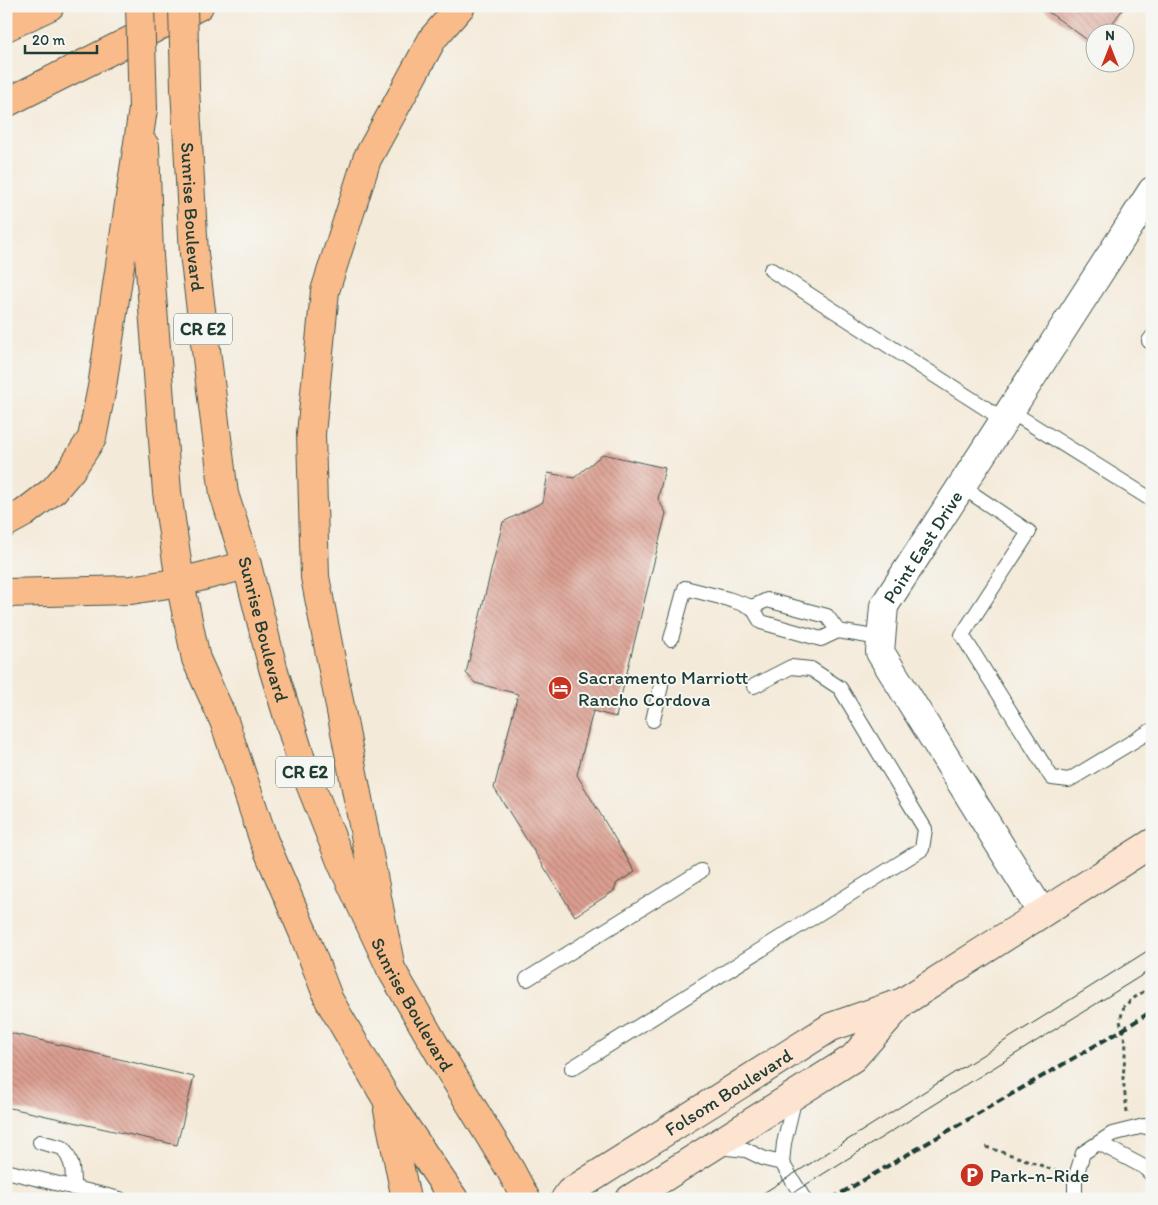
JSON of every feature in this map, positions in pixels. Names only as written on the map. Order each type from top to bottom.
[{"type":"main road","points":[[6,27],[50,6]]},
{"type":"main road","name":"CR E2","points":[[140,6],[150,276],[167,492],[180,582],[196,659],[224,721],[264,841],[303,932],[329,1000],[386,1098],[454,1199]]},
{"type":"main road","name":"Sunrise Boulevard","points":[[183,6],[194,254],[222,484],[274,668],[303,766],[342,864],[391,969],[526,1199]]},
{"type":"main road","points":[[6,103],[199,6]]},
{"type":"main road","points":[[391,969],[315,577],[311,434],[325,291],[368,160],[433,38],[461,6]]},
{"type":"main road","points":[[6,523],[24,513],[54,490],[71,470],[92,438],[98,411],[143,109]]},
{"type":"main road","points":[[6,594],[131,590],[180,582],[246,565]]},
{"type":"main road","name":"Folsom Boulevard","points":[[565,1199],[570,1192],[831,1027],[903,1002],[1152,843]]},
{"type":"main road","name":"Folsom Boulevard","points":[[630,1199],[853,1058],[903,1002]]},
{"type":"main road","points":[[386,1098],[406,1199]]},
{"type":"street","name":"Point East Drive","points":[[1042,913],[880,652],[884,606],[1152,191]]},
{"type":"lane","points":[[771,270],[1007,415],[1152,500]]},
{"type":"lane","points":[[1152,337],[1149,342],[1152,343]]},
{"type":"lane","points":[[962,486],[1029,532],[962,635],[1052,778],[1069,780],[1152,730]]},
{"type":"lane","points":[[672,639],[685,588],[728,598],[752,607],[761,622],[821,639],[838,631],[880,638]]},
{"type":"lane","points":[[752,607],[767,600],[827,616],[838,631]]},
{"type":"lane","points":[[572,1068],[922,849],[925,829],[840,688],[811,669],[791,667],[754,686]]},
{"type":"lane","points":[[653,720],[661,686]]},
{"type":"lane","points":[[527,979],[701,871]]},
{"type":"lane","points":[[796,1094],[784,1143],[782,1163],[804,1199]]},
{"type":"lane","points":[[1075,1199],[1075,1179],[1083,1153],[1112,1134],[1144,1126],[1152,1129]]},
{"type":"lane","points":[[40,1142],[63,1148],[70,1160],[73,1171],[73,1188]]},
{"type":"lane","points":[[1099,1143],[1144,1167],[1152,1175]]},
{"type":"lane","points":[[713,1146],[746,1150],[764,1159],[782,1163]]},
{"type":"lane","points":[[6,1171],[120,1199]]},
{"type":"path","points":[[1128,1130],[1123,1078],[1126,1044],[1120,1021],[1124,1006],[1152,986]]},
{"type":"path","points":[[986,1147],[1024,1159],[1075,1179]]},
{"type":"building","points":[[1040,6],[1125,6],[1113,22],[1086,22],[1086,39]]},
{"type":"building","name":"Sacramento Marriott Rancho Cordova","points":[[603,454],[665,468],[658,499],[666,513],[616,717],[593,711],[577,775],[635,872],[617,883],[614,891],[575,916],[494,788],[518,694],[475,683],[466,673],[503,522],[543,502],[548,473],[574,478]]},
{"type":"building","points":[[6,1032],[194,1077],[177,1145],[6,1107]]},
{"type":"tram line","points":[[754,1199],[1152,948]]},
{"type":"tram line","points":[[783,1199],[1152,969]]},
{"type":"railway","points":[[831,1199],[1152,1011]]},
{"type":"place","name":"Sacramento Marriott Rancho Cordova","points":[[560,688]]},
{"type":"place","name":"Park-n-Ride","points":[[972,1175]]}]
